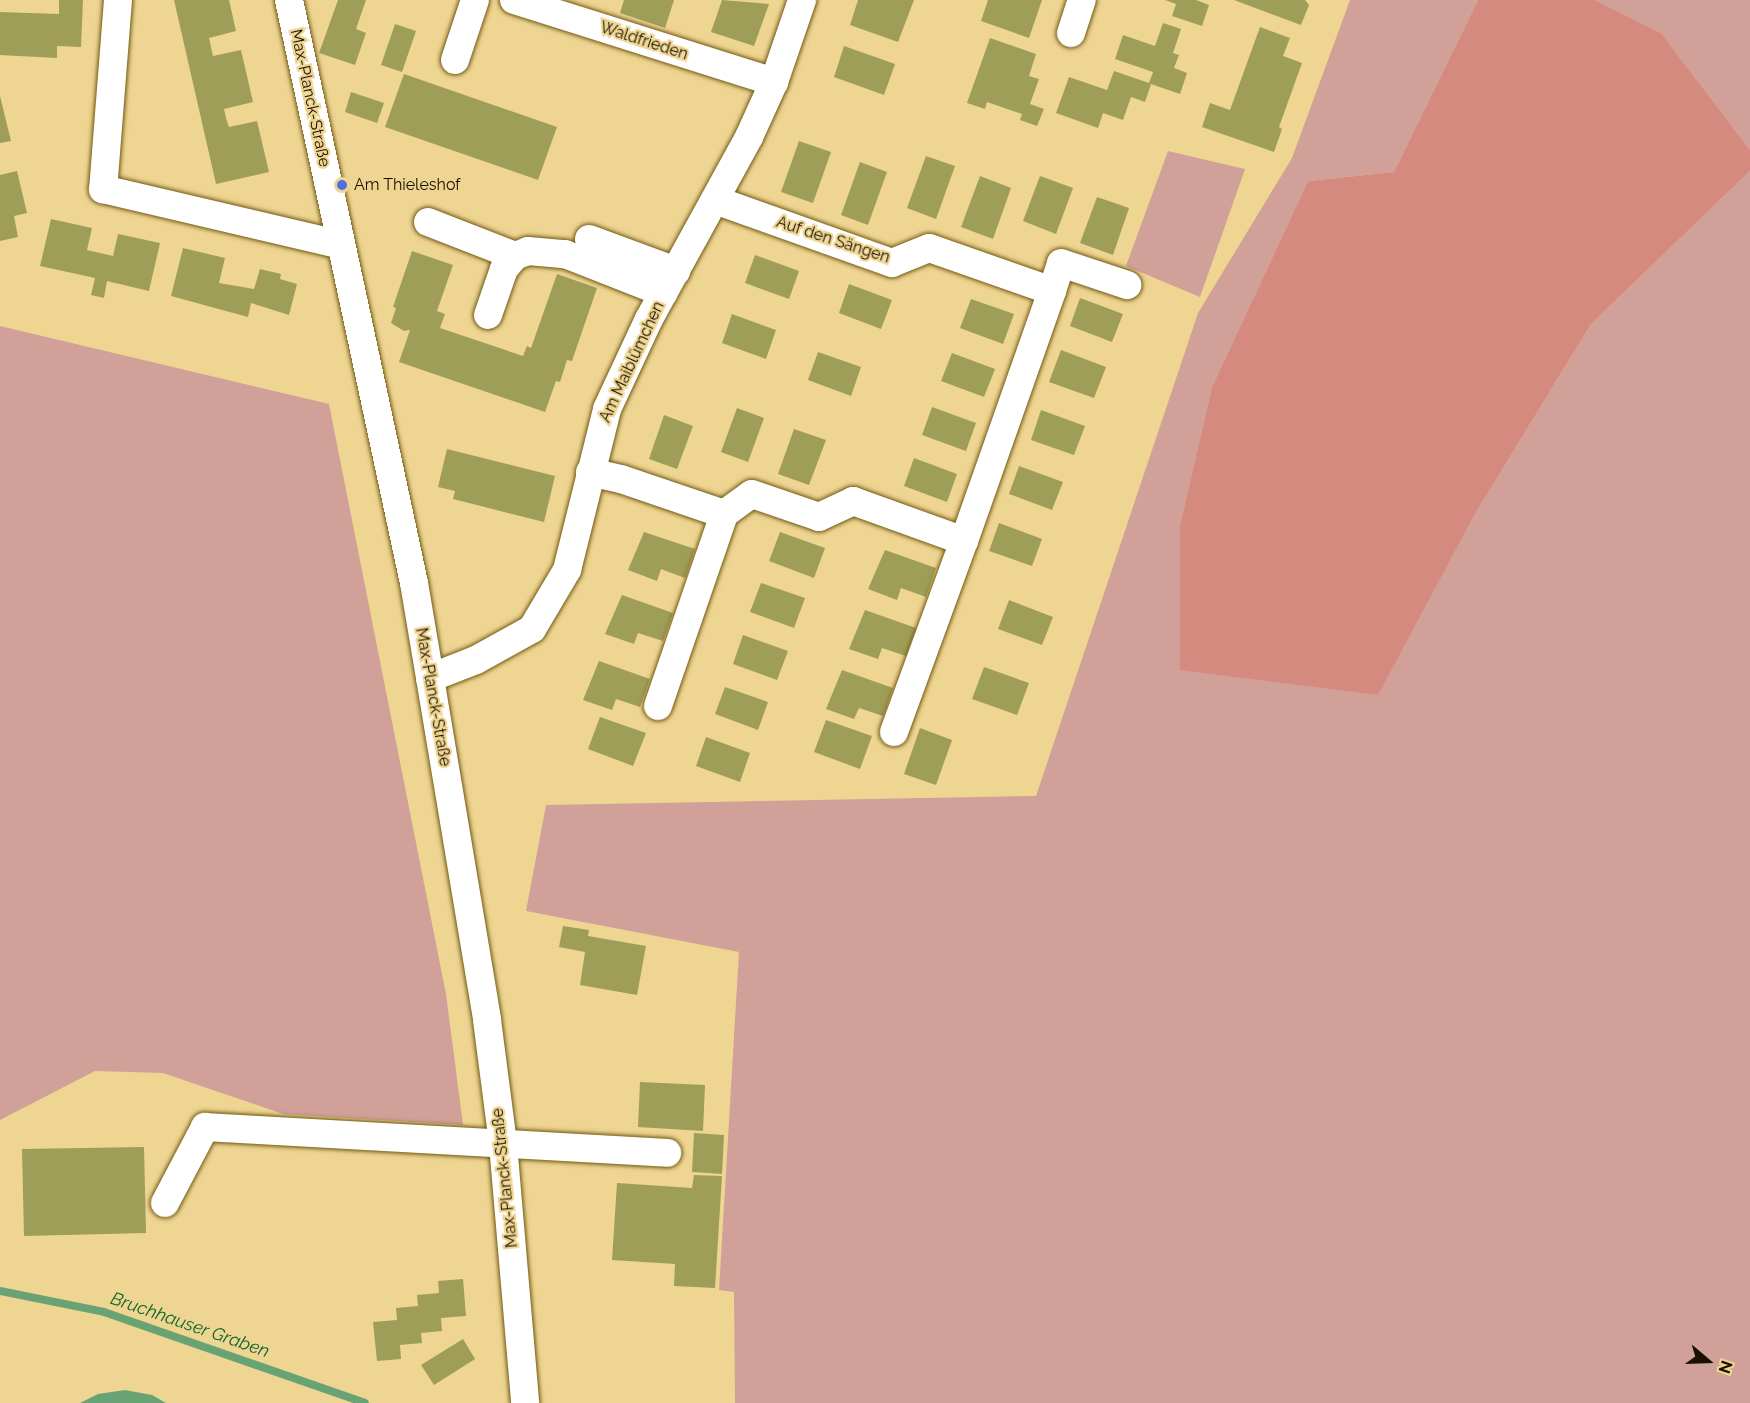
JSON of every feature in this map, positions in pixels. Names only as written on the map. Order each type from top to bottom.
[{"type":"street","points":[[118,0],[103,189],[341,245]]},
{"type":"street","name":"Max-Planck-Straße","points":[[289,0],[414,583],[430,678],[487,1020],[503,1144],[525,1403]]},
{"type":"street","points":[[455,60],[475,0]]},
{"type":"street","name":"Waldfrieden","points":[[514,0],[774,82]]},
{"type":"street","name":"Am Maiblümchen","points":[[430,678],[476,660],[532,629],[567,570],[607,410],[670,282],[715,200],[774,82],[802,0]]},
{"type":"street","points":[[1071,33],[1082,0]]},
{"type":"street","name":"Auf den Sängen","points":[[715,200],[892,263],[929,248],[1052,291]]},
{"type":"street","points":[[428,222],[516,256]]},
{"type":"street","points":[[589,239],[670,282]]},
{"type":"street","points":[[488,315],[504,269],[516,256],[528,251],[564,254],[670,282]]},
{"type":"street","points":[[894,732],[964,541],[1061,263],[1127,285]]},
{"type":"street","points":[[590,472],[621,479],[724,514]]},
{"type":"street","points":[[658,706],[724,514],[752,494],[819,518],[853,501],[964,541]]},
{"type":"street","points":[[165,1203],[205,1127],[668,1153]]},
{"type":"shaded area","points":[[1350,0],[1478,0],[1394,172],[1308,181],[1212,387],[1180,525],[1378,694],[1475,514],[1591,324],[1750,171],[1750,1403],[735,1403],[734,1292],[719,1290],[739,952],[526,911],[546,805],[1036,796],[1198,313],[1292,158]]},
{"type":"shaded area","points":[[1478,0],[1595,0],[1661,33],[1750,150],[1750,171],[1591,324],[1475,514],[1378,695],[1180,670],[1180,525],[1212,387],[1308,181],[1394,172]]},
{"type":"shaded area","points":[[1595,0],[1750,0],[1750,150],[1661,33]]},
{"type":"shaded area","points":[[1168,151],[1245,169],[1200,297],[1126,266]]},
{"type":"shaded area","points":[[0,326],[329,404],[446,994],[463,1125],[283,1114],[163,1073],[95,1071],[0,1120]]},
{"type":"shaded area","points":[[125,1390],[152,1395],[166,1403],[80,1403],[98,1394]]},
{"type":"building","points":[[59,0],[83,0],[81,47],[57,46],[57,58],[0,55],[0,12],[59,14]]},
{"type":"building","points":[[174,0],[229,0],[236,31],[209,38],[213,56],[241,50],[253,102],[224,109],[226,118],[229,127],[257,121],[269,172],[216,184]]},
{"type":"building","points":[[338,0],[366,0],[356,29],[366,33],[355,65],[319,53]]},
{"type":"building","points":[[624,0],[674,0],[665,28],[620,13]]},
{"type":"building","points":[[722,0],[769,4],[754,46],[711,32]]},
{"type":"building","points":[[858,0],[914,0],[898,42],[850,25]]},
{"type":"building","points":[[988,0],[1042,0],[1029,38],[981,21]]},
{"type":"building","points":[[1165,0],[1196,0],[1209,5],[1202,26],[1172,16],[1176,4]]},
{"type":"building","points":[[1234,0],[1305,0],[1309,5],[1301,25]]},
{"type":"building","points":[[1163,23],[1181,29],[1173,53],[1179,55],[1174,68],[1187,73],[1180,94],[1151,84],[1145,102],[1131,97],[1123,120],[1103,113],[1098,128],[1056,113],[1069,77],[1107,90],[1114,71],[1149,83],[1153,72],[1115,59],[1123,35],[1155,46]]},
{"type":"building","points":[[395,24],[416,31],[402,72],[381,65]]},
{"type":"building","points":[[1260,27],[1290,38],[1283,56],[1302,63],[1279,127],[1282,129],[1274,152],[1202,127],[1210,103],[1230,110]]},
{"type":"building","points":[[990,38],[1036,54],[1029,76],[1039,79],[1030,104],[1044,109],[1037,126],[1020,120],[1022,114],[987,102],[985,109],[967,103]]},
{"type":"building","points":[[844,46],[895,64],[884,95],[834,77]]},
{"type":"building","points":[[404,74],[557,127],[538,180],[385,127]]},
{"type":"building","points":[[351,92],[384,103],[377,123],[345,112]]},
{"type":"building","points":[[0,96],[11,141],[0,143]]},
{"type":"building","points":[[799,141],[831,152],[813,203],[781,192]]},
{"type":"building","points":[[926,156],[955,166],[936,219],[907,208]]},
{"type":"building","points":[[860,162],[887,172],[868,225],[841,215]]},
{"type":"building","points":[[17,171],[27,213],[14,216],[18,237],[0,241],[0,175]]},
{"type":"building","points":[[980,176],[1011,188],[993,239],[961,227]]},
{"type":"building","points":[[1040,176],[1073,188],[1056,234],[1023,221]]},
{"type":"building","points":[[1097,197],[1129,208],[1113,255],[1080,243]]},
{"type":"building","points":[[51,219],[92,228],[87,250],[113,256],[118,234],[160,243],[149,291],[107,281],[104,298],[91,295],[95,278],[40,266]]},
{"type":"building","points":[[183,248],[225,258],[219,283],[254,289],[260,269],[281,274],[280,279],[297,284],[289,315],[251,303],[248,317],[171,296]]},
{"type":"building","points":[[412,251],[453,265],[437,311],[445,314],[440,328],[523,356],[527,346],[531,348],[557,274],[597,288],[572,361],[567,360],[560,382],[556,381],[545,412],[399,362],[410,330],[404,331],[391,323],[396,308],[393,307]]},
{"type":"building","points":[[755,255],[799,271],[789,299],[745,283]]},
{"type":"building","points":[[849,284],[892,300],[881,329],[839,313]]},
{"type":"building","points":[[1080,298],[1123,314],[1112,342],[1070,326]]},
{"type":"building","points":[[971,299],[1014,314],[1003,344],[960,328]]},
{"type":"building","points":[[732,314],[776,330],[766,359],[722,343]]},
{"type":"building","points":[[1061,350],[1106,367],[1094,398],[1049,382]]},
{"type":"building","points":[[818,352],[861,367],[851,396],[808,380]]},
{"type":"building","points":[[952,353],[995,369],[984,397],[941,381]]},
{"type":"building","points":[[932,407],[976,423],[966,451],[922,435]]},
{"type":"building","points":[[737,408],[764,418],[748,462],[721,452]]},
{"type":"building","points":[[1041,410],[1085,426],[1074,455],[1031,440]]},
{"type":"building","points":[[664,415],[693,426],[677,469],[649,459]]},
{"type":"building","points":[[794,429],[826,440],[809,485],[778,474]]},
{"type":"building","points":[[447,449],[555,476],[544,522],[453,499],[455,491],[438,487]]},
{"type":"building","points":[[914,458],[957,474],[947,502],[904,486]]},
{"type":"building","points":[[1019,466],[1063,482],[1052,510],[1009,494]]},
{"type":"building","points":[[999,523],[1042,539],[1032,566],[989,551]]},
{"type":"building","points":[[644,532],[695,549],[685,578],[661,569],[657,581],[628,570]]},
{"type":"building","points":[[780,532],[825,548],[814,578],[769,561]]},
{"type":"building","points":[[885,550],[936,568],[926,597],[901,588],[897,600],[868,589]]},
{"type":"building","points":[[761,583],[805,598],[794,628],[750,612]]},
{"type":"building","points":[[622,595],[673,613],[663,641],[638,633],[634,644],[605,634]]},
{"type":"building","points":[[1009,600],[1053,617],[1042,645],[998,629]]},
{"type":"building","points":[[865,610],[916,628],[906,656],[882,648],[878,659],[849,649]]},
{"type":"building","points":[[743,635],[788,651],[777,680],[733,664]]},
{"type":"building","points":[[599,661],[650,679],[640,707],[616,699],[612,710],[583,700]]},
{"type":"building","points":[[984,667],[1029,683],[1017,715],[972,699]]},
{"type":"building","points":[[842,670],[893,688],[883,716],[859,708],[854,719],[826,709]]},
{"type":"building","points":[[725,687],[768,702],[758,730],[715,714]]},
{"type":"building","points":[[600,717],[646,733],[633,766],[588,749]]},
{"type":"building","points":[[826,720],[872,736],[860,769],[814,752]]},
{"type":"building","points":[[920,728],[952,740],[936,785],[904,774]]},
{"type":"building","points":[[706,737],[750,753],[740,782],[696,766]]},
{"type":"building","points":[[563,926],[589,930],[588,936],[646,946],[637,995],[580,985],[585,952],[559,947]]},
{"type":"building","points":[[640,1082],[705,1085],[703,1131],[638,1127]]},
{"type":"building","points":[[694,1133],[724,1135],[722,1174],[692,1172]]},
{"type":"building","points":[[144,1147],[146,1233],[24,1236],[22,1149]]},
{"type":"building","points":[[694,1175],[722,1176],[715,1288],[674,1286],[675,1264],[612,1260],[617,1183],[692,1188]]},
{"type":"building","points":[[463,1279],[466,1316],[441,1318],[442,1331],[421,1333],[422,1343],[400,1345],[401,1359],[377,1361],[373,1322],[397,1320],[396,1308],[418,1306],[417,1295],[439,1293],[438,1281]]},
{"type":"building","points":[[463,1339],[475,1359],[434,1385],[421,1365]]},
{"type":"waterway","name":"Bruchhauser Graben","points":[[0,1291],[104,1312],[365,1403]]},
{"type":"place","name":"Am Thieleshof","points":[[342,185]]}]
